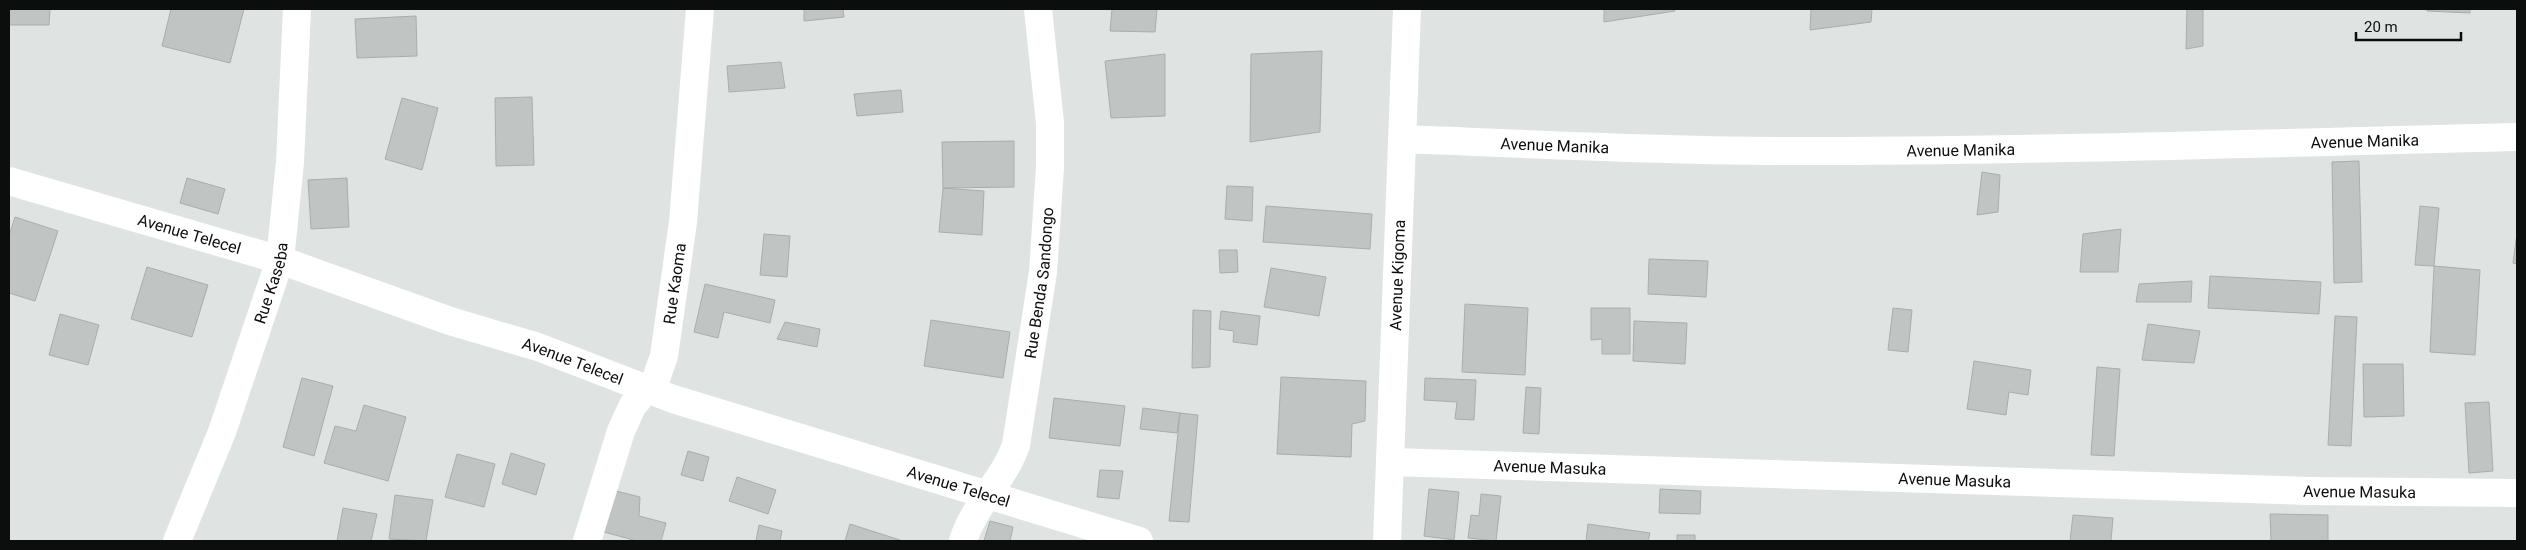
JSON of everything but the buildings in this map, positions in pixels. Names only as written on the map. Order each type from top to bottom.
[{"type":"street","name":"Rue Kaseba","points":[[177,541],[222,432],[280,260],[290,162],[298,9]]},
{"type":"street","name":"Rue Kaoma","points":[[587,541],[621,431],[633,405],[656,379],[664,356],[678,270],[700,9]]},
{"type":"street","name":"Rue Benda Sandongo","points":[[963,541],[985,496],[1012,458],[1018,437],[1043,272],[1050,167],[1050,124],[1038,9]]},
{"type":"street","name":"Avenue Kigoma","points":[[1387,541],[1407,9]]},
{"type":"street","name":"Avenue Manika","points":[[1402,139],[1605,148],[1788,151],[2130,147],[2517,137]]},
{"type":"street","name":"Avenue Telecel","points":[[9,181],[280,260],[450,321],[538,347],[648,390],[985,496],[1139,541]]},
{"type":"street","name":"Avenue Masuka","points":[[1391,462],[2299,490],[2517,493]]}]
